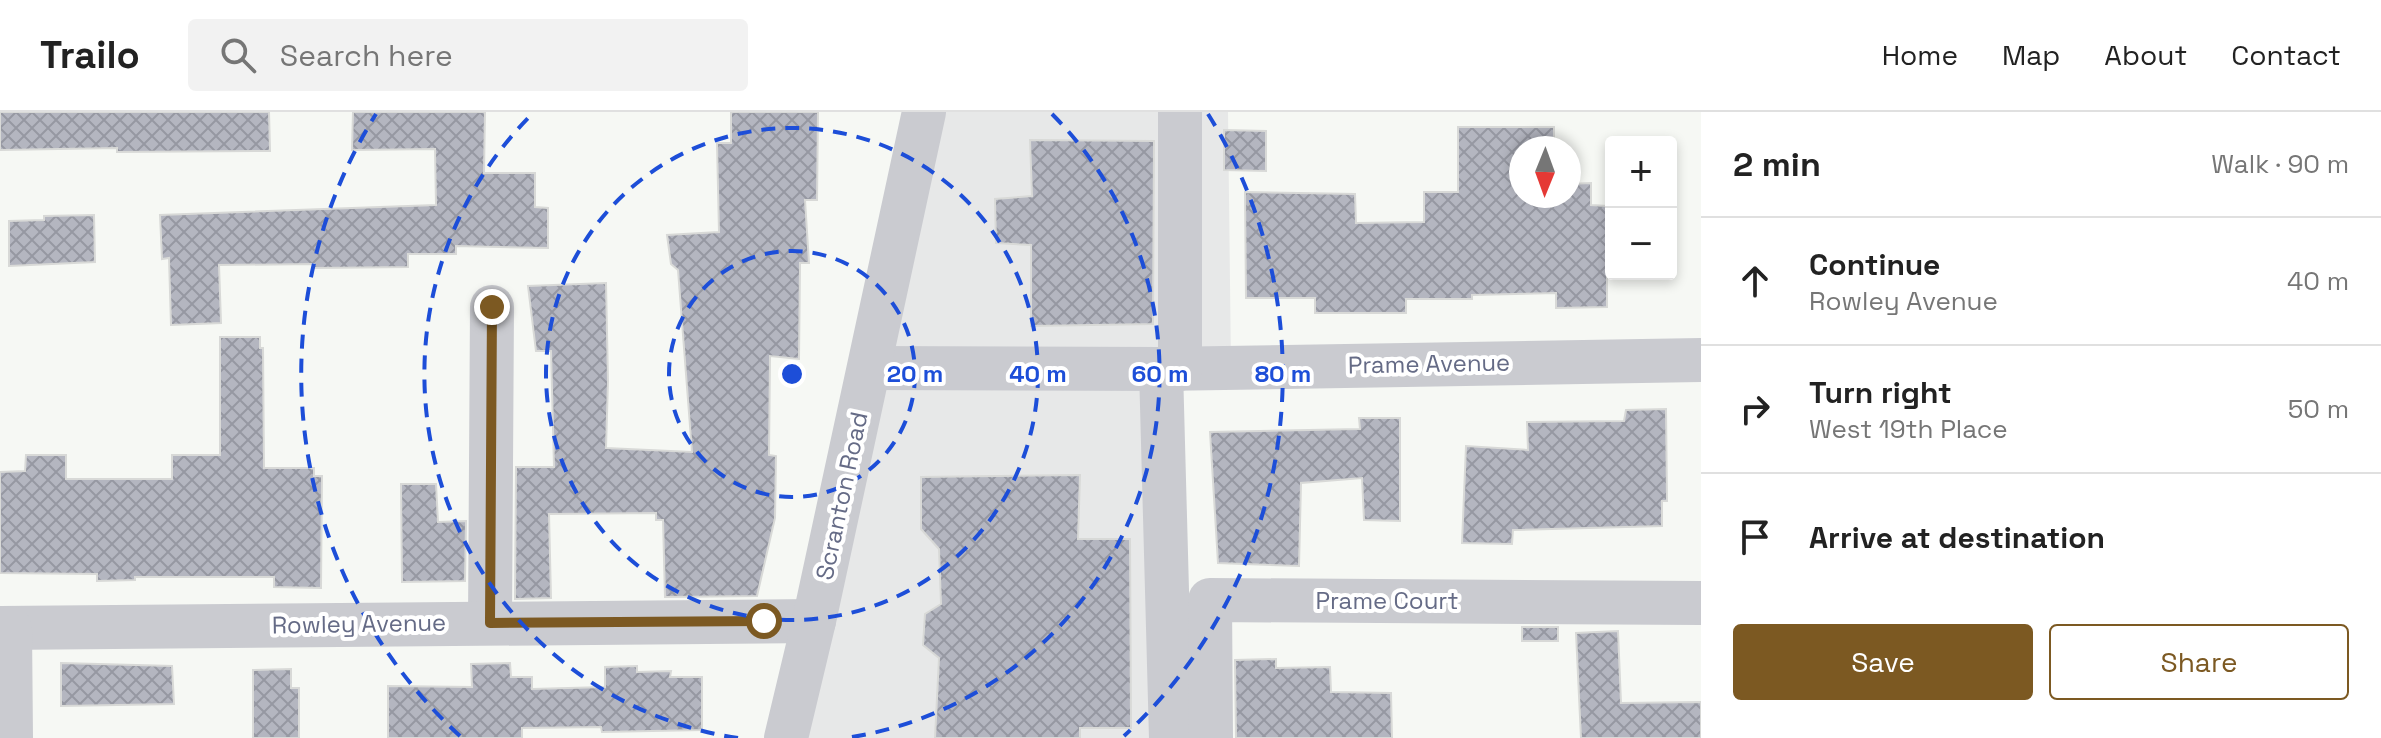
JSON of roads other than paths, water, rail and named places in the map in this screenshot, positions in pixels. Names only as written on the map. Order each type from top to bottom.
[{"type":"street","name":"Scranton Road","points":[[786,738],[924,112]]},
{"type":"street","points":[[1171,738],[1170,369],[1180,112]]},
{"type":"street","points":[[490,623],[492,307]]},
{"type":"street","name":"Prame Avenue","points":[[870,368],[1170,369],[1701,360]]},
{"type":"street","name":"Prame Court","points":[[1211,738],[1210,600],[1701,603]]},
{"type":"street","name":"Rowley Avenue","points":[[5,628],[814,621]]},
{"type":"street","points":[[5,628],[11,738]]}]
